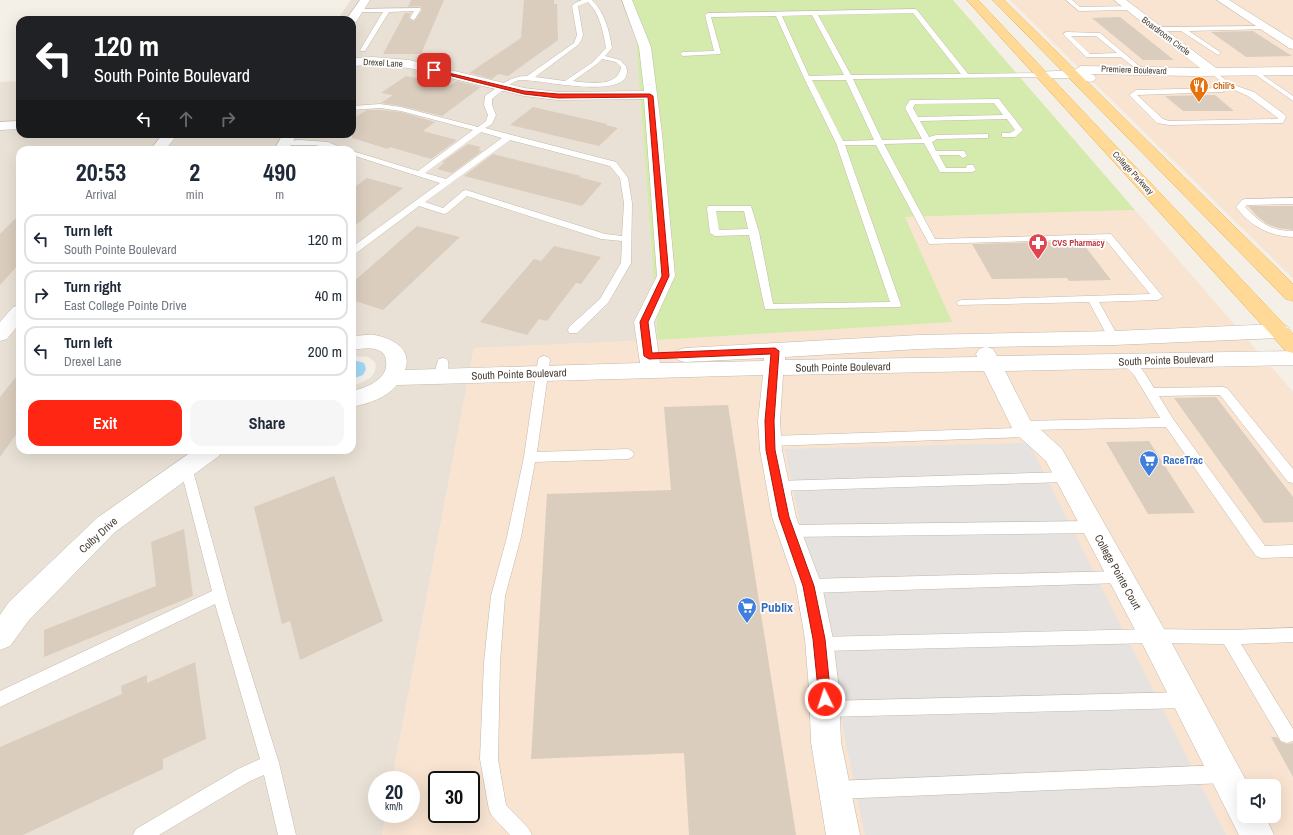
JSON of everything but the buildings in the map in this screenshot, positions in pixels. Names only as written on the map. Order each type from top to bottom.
[{"type":"main road","name":"College Parkway","points":[[972,0],[1293,346]]},
{"type":"main road","points":[[998,0],[1074,74],[1293,295]]},
{"type":"street","points":[[354,16],[365,0]]},
{"type":"street","points":[[627,0],[645,47],[666,276],[644,322],[650,363]]},
{"type":"street","name":"Boardroom Circle","points":[[1119,0],[1213,72]]},
{"type":"street","points":[[1222,0],[1293,45]]},
{"type":"street","name":"Drexel Lane","points":[[356,62],[373,61],[409,64],[524,92],[558,96],[650,96]]},
{"type":"street","name":"Premiere Boulevard","points":[[1074,74],[1081,70],[1193,72],[1293,71]]},
{"type":"street","name":"Premiere Boulevard","points":[[1041,75],[1074,74],[1090,78],[1193,72]]},
{"type":"street","points":[[0,126],[16,125]]},
{"type":"street","points":[[160,146],[167,138]]},
{"type":"street","points":[[0,334],[16,316]]},
{"type":"street","name":"South Pointe Boulevard","points":[[775,360],[919,342],[980,342],[1114,338],[1280,331]]},
{"type":"street","points":[[356,342],[373,341],[384,344],[396,355],[395,370],[383,387],[370,394],[356,398]]},
{"type":"street","name":"College Pointe Court","points":[[980,342],[1025,429],[1054,455],[1153,636],[1237,797]]},
{"type":"street","name":"South Pointe Boulevard","points":[[395,370],[775,360],[992,364],[1293,358]]},
{"type":"street","points":[[775,360],[769,421],[770,440],[777,486],[784,517],[809,586],[820,644],[826,742],[843,835]]},
{"type":"street","name":"Colby Drive","points":[[0,637],[19,611],[106,525],[204,454]]},
{"type":"street","points":[[1251,823],[1257,835]]},
{"type":"lane","points":[[529,78],[576,44],[580,36],[575,6],[588,0],[596,5],[602,17],[609,48],[602,57],[566,83]]},
{"type":"lane","points":[[1069,0],[1079,9],[1130,8]]},
{"type":"lane","points":[[1097,0],[1108,8]]},
{"type":"lane","points":[[358,10],[418,9],[413,18]]},
{"type":"lane","points":[[363,50],[387,10]]},
{"type":"lane","points":[[683,54],[718,53],[708,16],[915,11],[966,76]]},
{"type":"lane","points":[[814,13],[849,78],[879,142],[932,242],[1108,236],[1158,297],[962,303]]},
{"type":"lane","points":[[754,232],[715,233],[711,208],[748,208],[754,232],[769,307],[896,305],[840,143],[807,78],[778,14]]},
{"type":"lane","points":[[1157,29],[1266,28]]},
{"type":"lane","points":[[1183,29],[1218,53]]},
{"type":"lane","points":[[1123,55],[1088,56],[1066,34],[1098,34],[1141,70]]},
{"type":"lane","points":[[419,174],[489,122],[492,115],[488,105],[488,98],[494,92],[505,87],[511,81],[518,78],[529,78],[566,83],[598,84],[620,80],[624,76],[624,67],[618,61],[602,57]]},
{"type":"lane","points":[[1254,71],[1293,99]]},
{"type":"lane","points":[[1213,72],[1229,85],[1251,94],[1282,117],[1280,121],[1169,123],[1160,121],[1133,96],[1136,92],[1222,90],[1229,85]]},
{"type":"lane","points":[[807,78],[1041,75]]},
{"type":"lane","points":[[1280,90],[1293,90]]},
{"type":"lane","points":[[970,167],[972,170],[944,170],[933,153],[909,108],[913,102],[996,101],[1019,130],[1012,135],[1005,135]]},
{"type":"lane","points":[[356,108],[380,106],[401,109],[613,164],[624,178],[628,203],[626,263],[604,301],[573,330]]},
{"type":"lane","points":[[915,119],[1009,117]]},
{"type":"lane","points":[[840,143],[927,141],[936,137],[985,136]]},
{"type":"lane","points":[[356,249],[508,137]]},
{"type":"lane","points":[[285,142],[304,141],[326,143],[333,146]]},
{"type":"lane","points":[[933,153],[961,153],[963,156]]},
{"type":"lane","points":[[356,154],[448,182]]},
{"type":"lane","points":[[418,203],[444,210],[466,193],[604,237],[628,239]]},
{"type":"lane","points":[[1293,201],[1246,202],[1240,207],[1261,228],[1280,235],[1293,234]]},
{"type":"lane","points":[[1093,300],[1114,338]]},
{"type":"lane","points":[[1127,362],[1138,372],[1170,422],[1261,552],[1293,551]]},
{"type":"lane","points":[[523,835],[498,810],[489,760],[492,662],[498,596],[514,537],[530,457],[543,367]]},
{"type":"lane","points":[[1151,392],[1224,391],[1293,478]]},
{"type":"lane","points":[[770,440],[1170,422]]},
{"type":"lane","points":[[530,457],[628,454]]},
{"type":"lane","points":[[186,467],[220,594],[270,763],[287,835]]},
{"type":"lane","points":[[777,486],[1066,477]]},
{"type":"lane","points":[[789,531],[1093,527]]},
{"type":"lane","points":[[809,586],[1120,577]]},
{"type":"lane","points":[[0,699],[220,594]]},
{"type":"lane","points":[[820,644],[1153,636],[1228,637],[1293,635]]},
{"type":"lane","points":[[1228,637],[1287,735]]},
{"type":"lane","points":[[825,709],[1186,700]]},
{"type":"lane","points":[[142,835],[244,775],[270,763]]},
{"type":"lane","points":[[834,790],[1225,774]]},
{"type":"shaded area","points":[[351,0],[623,0],[635,26],[658,340],[474,348],[394,771],[368,771],[368,823],[384,823],[382,835],[0,835],[0,82],[16,81],[16,138],[356,138],[356,16],[340,16]]},
{"type":"shaded area","points":[[1010,0],[1293,0],[1293,278]]},
{"type":"shaded area","points":[[1135,210],[1293,392],[1293,835],[382,835],[384,823],[420,823],[420,771],[394,771],[474,348],[658,340],[951,322],[905,217]]},
{"type":"shaded area","points":[[1029,443],[1226,835],[865,835],[785,449]]},
{"type":"green space","points":[[623,0],[953,0],[1135,210],[905,217],[952,322],[658,340],[635,27]]},
{"type":"water","points":[[356,361],[364,363],[366,369],[363,375],[356,378]]},
{"type":"place","name":"Chili's","points":[[1199,103]]},
{"type":"place","name":"CVS Pharmacy","points":[[1038,260]]},
{"type":"place","name":"RaceTrac","points":[[1149,477]]},
{"type":"place","name":"Publix","points":[[747,624]]},
{"type":"route","points":[[434,70],[524,92],[558,96],[650,96],[655,134],[666,276],[654,298],[644,322],[649,356],[775,351],[769,421],[771,450],[784,517],[793,538],[809,586],[819,639],[825,699]]}]
